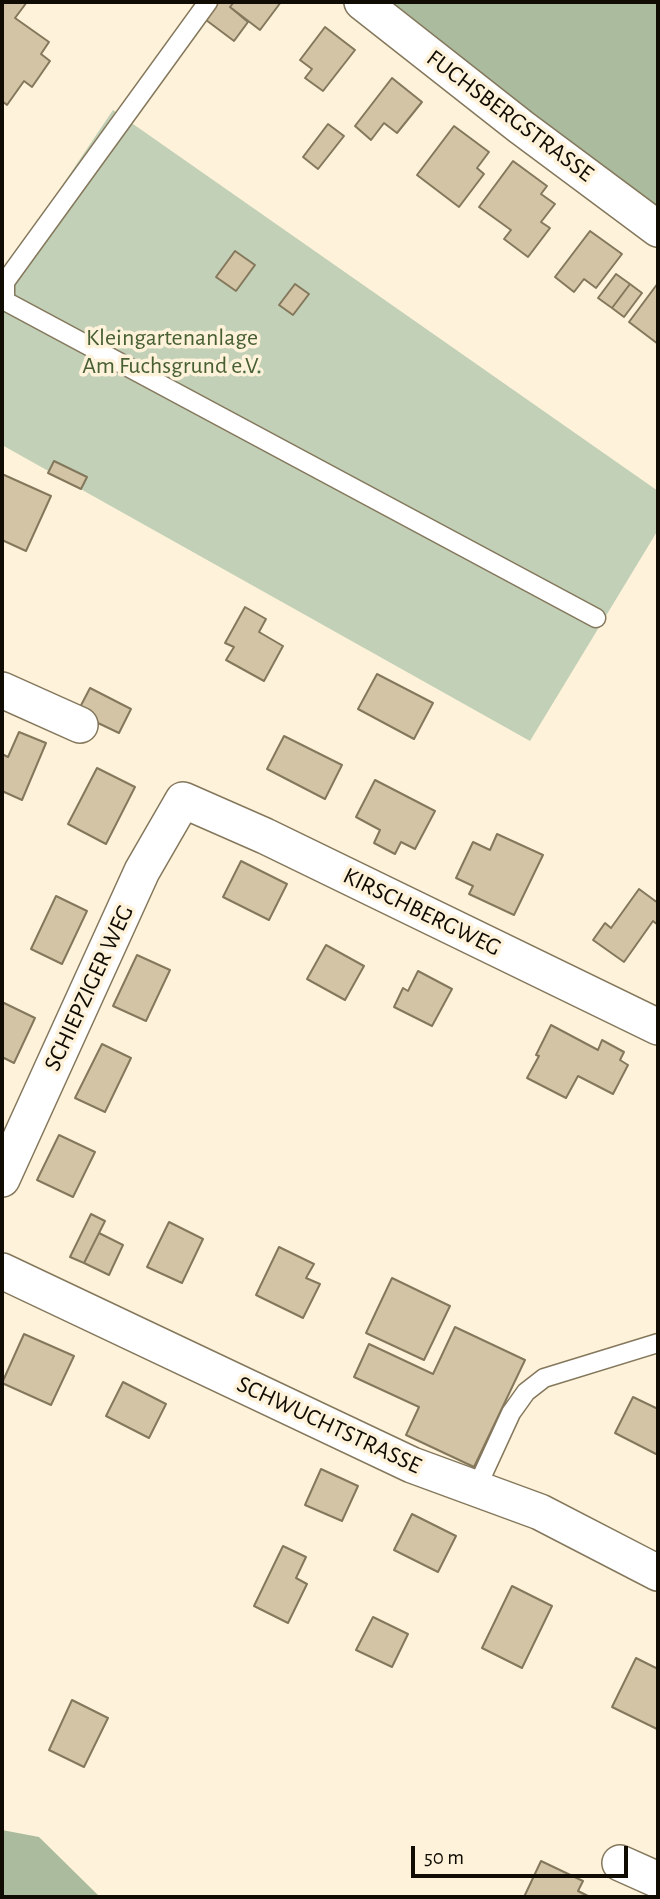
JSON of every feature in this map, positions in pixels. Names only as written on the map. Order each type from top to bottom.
[{"type":"street","name":"FUCHSBERGSTRASSE","points":[[362,2],[521,127],[658,229]]},
{"type":"street","points":[[2,690],[80,725]]},
{"type":"street","name":"KIRSCHBERGWEG","points":[[183,800],[265,835],[658,1027]]},
{"type":"street","name":"SCHIEPZIGER WEG","points":[[2,1179],[142,871],[183,800]]},
{"type":"street","name":"SCHWUCHTSTRASSE","points":[[2,1271],[412,1465],[540,1512],[658,1573]]},
{"type":"street","points":[[620,1863],[658,1880]]},
{"type":"lane","points":[[208,2],[5,282],[5,301],[596,618]]},
{"type":"lane","points":[[477,1489],[511,1413],[526,1392],[544,1378],[658,1343]]},
{"type":"green space","points":[[362,2],[658,2],[658,229]]},
{"type":"green space","name":"Kleingartenanlage Am Fuchsgrund e.V.","points":[[113,110],[658,491],[658,530],[530,741],[2,445],[2,275]]},
{"type":"green space","points":[[2,1830],[39,1837],[100,1897],[2,1897]]},
{"type":"building","points":[[2,2],[27,2],[15,18],[49,42],[41,54],[50,61],[32,87],[24,81],[7,105],[2,101]]},
{"type":"building","points":[[214,2],[234,2],[230,7],[248,22],[234,41],[202,17]]},
{"type":"building","points":[[234,2],[281,2],[260,30],[230,7]]},
{"type":"building","points":[[325,27],[355,50],[323,91],[305,78],[312,69],[300,60]]},
{"type":"building","points":[[392,78],[422,102],[397,133],[384,123],[371,140],[355,126]]},
{"type":"building","points":[[328,124],[344,136],[318,169],[303,157]]},
{"type":"building","points":[[454,126],[489,152],[477,168],[484,174],[459,207],[417,175]]},
{"type":"building","points":[[513,161],[547,186],[541,194],[555,204],[541,222],[550,228],[528,257],[504,239],[511,230],[479,207]]},
{"type":"building","points":[[590,231],[622,254],[596,288],[584,279],[574,292],[555,277]]},
{"type":"building","points":[[235,251],[255,265],[236,291],[216,277]]},
{"type":"building","points":[[616,274],[630,284],[612,308],[598,298]]},
{"type":"building","points":[[658,283],[658,344],[629,322]]},
{"type":"building","points":[[295,284],[309,294],[293,315],[279,305]]},
{"type":"building","points":[[630,284],[642,293],[624,317],[612,308]]},
{"type":"building","points":[[54,461],[87,477],[81,489],[48,473]]},
{"type":"building","points":[[2,474],[51,496],[26,551],[2,540]]},
{"type":"building","points":[[245,607],[266,619],[259,632],[283,646],[264,681],[226,660],[234,647],[225,643]]},
{"type":"building","points":[[377,674],[433,703],[414,739],[358,709]]},
{"type":"building","points":[[90,688],[131,709],[119,733],[77,713]]},
{"type":"building","points":[[19,732],[46,743],[22,800],[2,791],[2,754],[8,757]]},
{"type":"building","points":[[284,736],[342,765],[325,799],[267,769]]},
{"type":"building","points":[[97,768],[135,787],[106,844],[68,824]]},
{"type":"building","points":[[375,780],[435,811],[415,849],[401,842],[395,854],[374,843],[380,830],[356,817]]},
{"type":"building","points":[[497,834],[543,855],[514,915],[469,894],[473,886],[456,878],[473,842],[490,850]]},
{"type":"building","points":[[241,861],[287,884],[269,920],[223,897]]},
{"type":"building","points":[[639,889],[658,903],[658,925],[653,921],[624,962],[593,940],[605,923],[611,928]]},
{"type":"building","points":[[56,896],[87,911],[62,964],[31,949]]},
{"type":"building","points":[[326,945],[364,966],[345,1000],[307,979]]},
{"type":"building","points":[[137,955],[170,970],[146,1021],[113,1006]]},
{"type":"building","points":[[418,971],[452,989],[432,1026],[394,1007],[403,988],[408,991]]},
{"type":"building","points":[[2,1002],[35,1018],[14,1063],[2,1057]]},
{"type":"building","points":[[551,1025],[598,1050],[602,1040],[624,1052],[620,1060],[628,1065],[613,1094],[578,1076],[566,1098],[527,1078]]},
{"type":"building","points":[[102,1044],[131,1058],[105,1112],[75,1098]]},
{"type":"building","points":[[59,1135],[95,1152],[73,1197],[37,1180]]},
{"type":"building","points":[[91,1214],[105,1221],[84,1263],[70,1257]]},
{"type":"building","points":[[169,1222],[203,1239],[182,1283],[147,1267]]},
{"type":"building","points":[[99,1233],[123,1245],[109,1275],[84,1263]]},
{"type":"building","points":[[279,1247],[314,1264],[306,1278],[320,1284],[303,1318],[256,1295]]},
{"type":"building","points":[[392,1278],[450,1306],[424,1360],[366,1333]]},
{"type":"building","points":[[455,1327],[525,1360],[474,1467],[406,1435],[419,1407],[354,1377],[369,1344],[433,1374]]},
{"type":"building","points":[[24,1334],[74,1356],[51,1405],[2,1383]]},
{"type":"building","points":[[123,1382],[166,1404],[149,1438],[106,1416]]},
{"type":"building","points":[[633,1397],[658,1409],[658,1455],[615,1433]]},
{"type":"building","points":[[321,1469],[358,1486],[342,1521],[305,1505]]},
{"type":"building","points":[[412,1514],[456,1536],[438,1572],[394,1550]]},
{"type":"building","points":[[283,1546],[306,1557],[296,1578],[307,1584],[288,1623],[254,1606]]},
{"type":"building","points":[[512,1586],[552,1606],[522,1668],[482,1648]]},
{"type":"building","points":[[373,1617],[408,1634],[392,1667],[356,1650]]},
{"type":"building","points":[[636,1658],[658,1669],[657,1729],[612,1707]]},
{"type":"building","points":[[72,1700],[108,1718],[84,1767],[49,1750]]},
{"type":"building","points":[[541,1861],[583,1881],[578,1891],[588,1897],[524,1897]]}]
